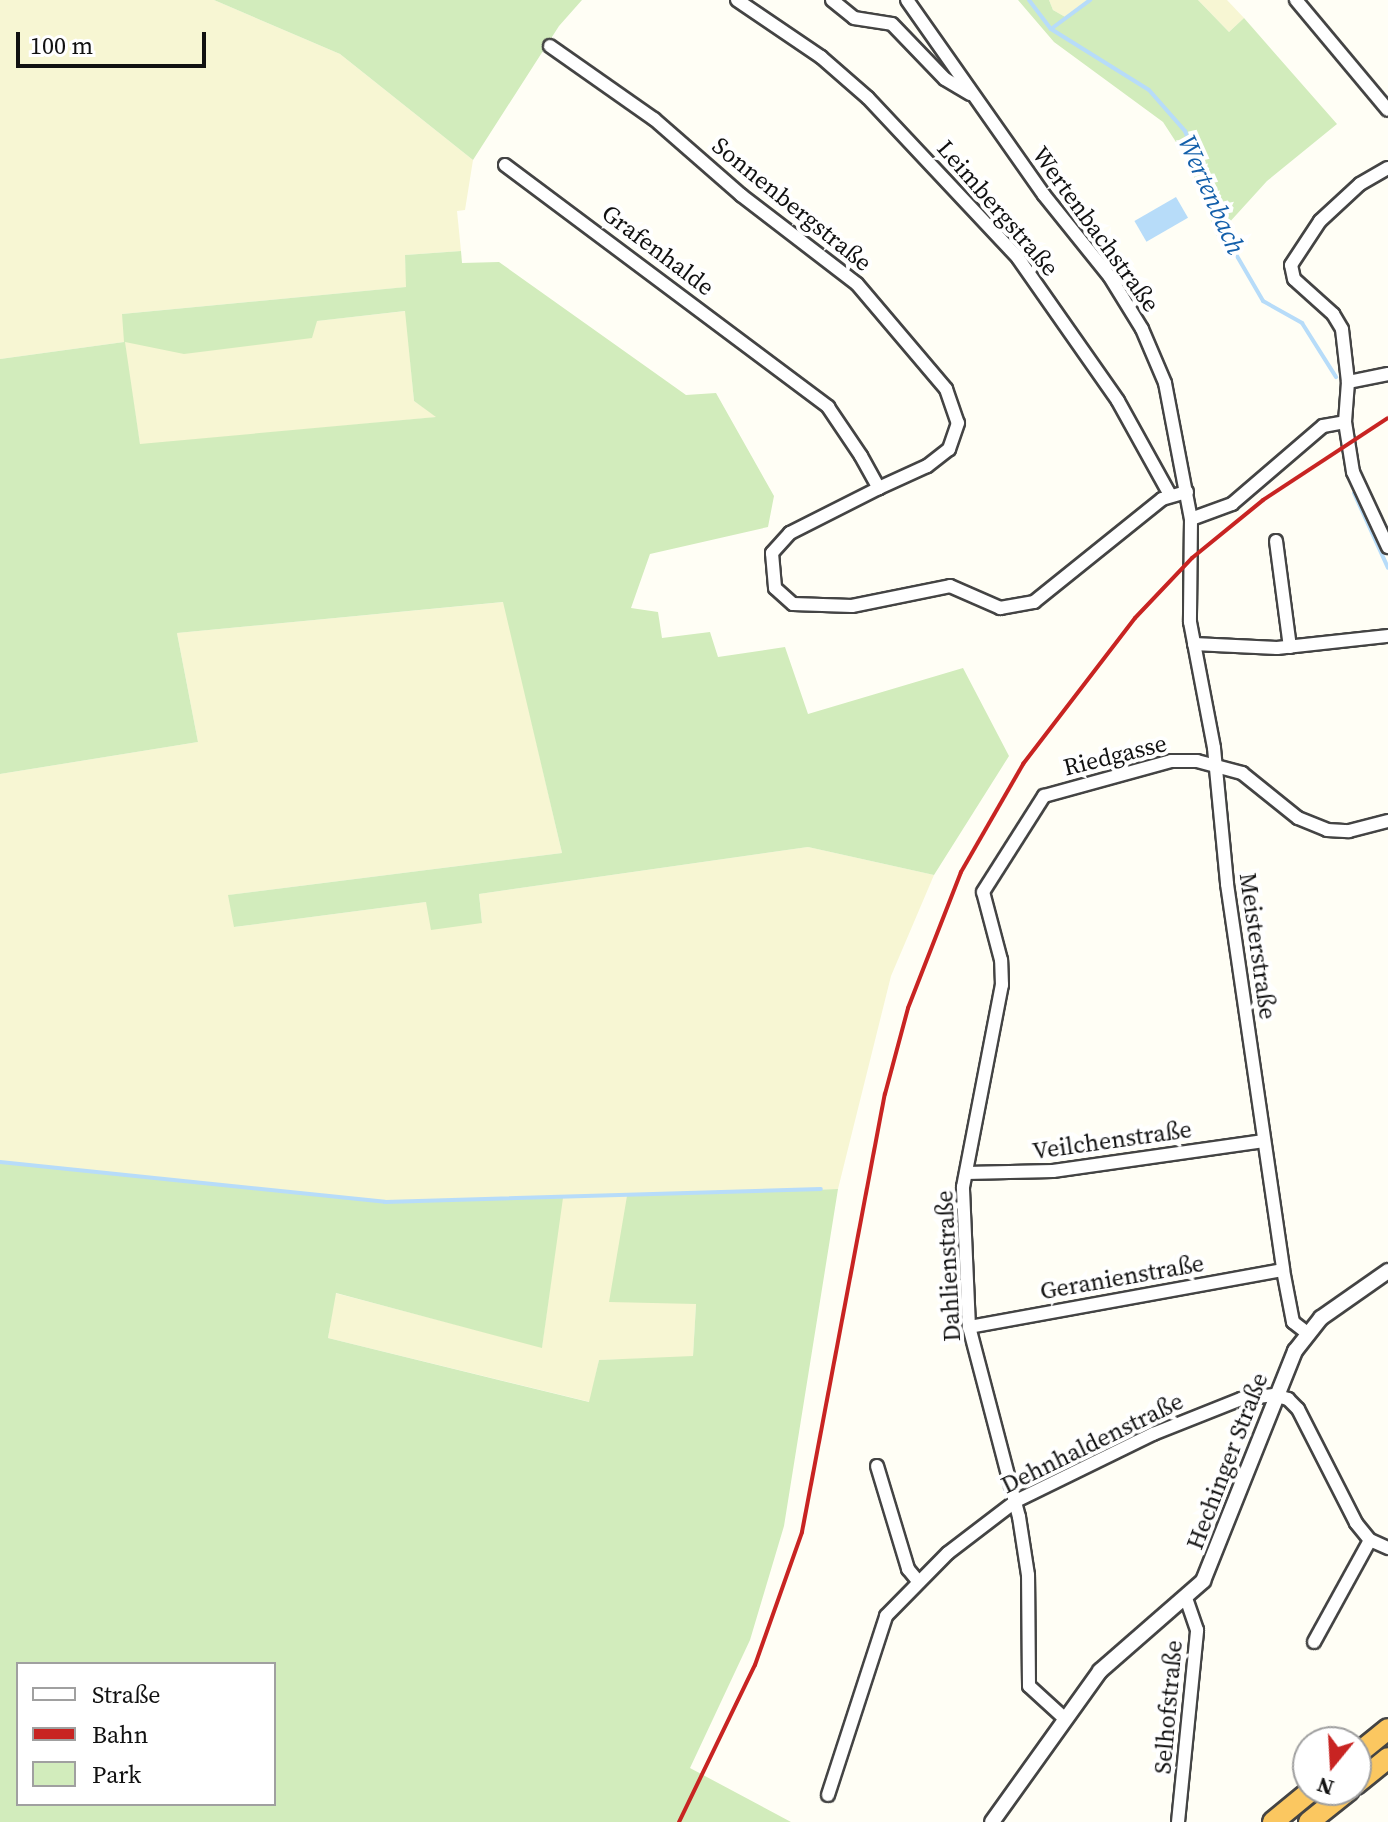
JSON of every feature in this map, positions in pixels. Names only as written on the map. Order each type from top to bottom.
[{"type":"highway","points":[[1372,1742],[1388,1729]]},
{"type":"highway","points":[[1372,1771],[1388,1758]]},
{"type":"highway","points":[[1273,1822],[1292,1806]]},
{"type":"highway","points":[[1309,1822],[1329,1806]]},
{"type":"street","name":"Leimbergstraße","points":[[737,0],[821,57],[868,98],[1018,258],[1118,401],[1170,495]]},
{"type":"street","points":[[832,0],[854,18],[892,24],[945,79],[972,95]]},
{"type":"street","name":"Wertenbachstraße","points":[[907,0],[972,95],[1110,277],[1142,329],[1165,383],[1187,492],[1192,558]]},
{"type":"street","points":[[1296,0],[1388,110]]},
{"type":"street","name":"Sonnenbergstraße","points":[[550,46],[654,119],[741,195],[857,284],[946,389],[958,423],[949,449],[927,466],[790,533],[772,553],[771,578],[783,597],[821,609],[950,586],[1000,608],[1034,602],[1170,495],[1187,492]]},
{"type":"street","name":"Grafenhalde","points":[[505,165],[828,407],[879,488]]},
{"type":"street","points":[[1388,168],[1360,184],[1320,221],[1291,265],[1294,279],[1333,314],[1342,329],[1348,382],[1345,422],[1353,472],[1388,547]]},
{"type":"street","points":[[1348,382],[1388,374]]},
{"type":"street","points":[[1191,519],[1232,504],[1323,426],[1345,422]]},
{"type":"street","points":[[1276,541],[1290,647]]},
{"type":"street","name":"Meisterstraße","points":[[1192,558],[1194,644],[1215,765],[1283,1270],[1293,1322],[1307,1333]]},
{"type":"street","points":[[1194,644],[1290,647],[1388,636]]},
{"type":"street","name":"Riedgasse","points":[[983,892],[1044,796],[1171,761],[1215,765],[1242,773],[1311,825],[1349,831],[1388,821]]},
{"type":"street","name":"Dahlienstraße","points":[[983,892],[1001,960],[1002,985],[966,1173],[969,1327],[1016,1501],[1028,1575],[1026,1677],[1029,1686],[1063,1717]]},
{"type":"street","name":"Veilchenstraße","points":[[966,1173],[1053,1171],[1264,1141]]},
{"type":"street","name":"Geranienstraße","points":[[969,1327],[1283,1270]]},
{"type":"street","name":"Hechinger Straße","points":[[992,1822],[1063,1717],[1100,1671],[1203,1581],[1218,1553],[1274,1395],[1307,1333],[1388,1271]]},
{"type":"street","points":[[1274,1395],[1298,1409],[1345,1506],[1370,1540],[1388,1548]]},
{"type":"street","name":"Dehnhaldenstraße","points":[[828,1795],[847,1751],[878,1629],[919,1582],[1016,1501],[1153,1434],[1241,1399],[1274,1395]]},
{"type":"street","points":[[877,1466],[908,1569],[919,1582]]},
{"type":"street","points":[[1314,1642],[1370,1540]]},
{"type":"street","name":"Selhofstraße","points":[[1178,1822],[1197,1630],[1186,1598]]},
{"type":"green space","points":[[0,0],[214,0],[340,54],[473,160],[465,210],[457,211],[461,251],[405,255],[407,287],[122,314],[316,321],[406,311],[414,401],[438,417],[140,445],[124,342],[0,359]]},
{"type":"green space","points":[[214,0],[582,0],[559,26],[473,160],[340,54]]},
{"type":"green space","points":[[1018,0],[1049,0],[1053,10],[1067,18],[1090,0],[1198,0],[1229,32],[1244,18],[1337,124],[1267,181],[1217,236],[1187,159],[1163,122],[1054,42]]},
{"type":"green space","points":[[1049,0],[1090,0],[1067,18],[1053,10]]},
{"type":"green space","points":[[1198,0],[1227,0],[1244,18],[1229,32]]},
{"type":"green space","points":[[461,251],[462,263],[499,262],[686,395],[716,393],[774,496],[768,527],[650,554],[631,608],[658,612],[662,638],[710,632],[718,657],[785,647],[808,714],[963,668],[1009,756],[934,875],[808,847],[479,894],[482,923],[431,930],[426,902],[234,927],[228,895],[562,853],[503,602],[177,633],[198,742],[0,774],[0,359],[124,342],[122,314],[406,287],[405,255]],"holes":[[[405,311],[414,401],[436,417],[140,444],[125,342],[184,354],[312,338],[317,321]]]},
{"type":"green space","points":[[504,602],[562,853],[229,895],[235,927],[426,902],[482,922],[479,894],[808,847],[934,875],[891,976],[838,1189],[627,1196],[696,1304],[693,1357],[599,1360],[590,1402],[328,1338],[335,1293],[542,1347],[562,1198],[385,1202],[0,1162],[0,774],[198,742],[177,633]]},
{"type":"green space","points":[[0,1162],[385,1202],[563,1198],[542,1348],[336,1293],[328,1338],[589,1402],[599,1360],[693,1356],[696,1304],[609,1302],[627,1196],[838,1189],[784,1526],[750,1640],[690,1768],[791,1822],[0,1822]]},
{"type":"water","points":[[1176,197],[1188,218],[1146,242],[1134,221]]},
{"type":"waterway","name":"Wertenbach","points":[[1029,0],[1051,29],[1149,90],[1185,131],[1230,244],[1263,301],[1302,323],[1336,377]]},
{"type":"waterway","points":[[1051,29],[1090,0]]},
{"type":"waterway","name":"Wertenbach","points":[[1354,493],[1388,568]]},
{"type":"waterway","points":[[0,1162],[385,1202],[821,1189]]},
{"type":"railway","points":[[679,1822],[755,1665],[802,1532],[885,1094],[908,1008],[961,872],[1023,764],[1135,618],[1192,558],[1263,500],[1388,418]]}]
